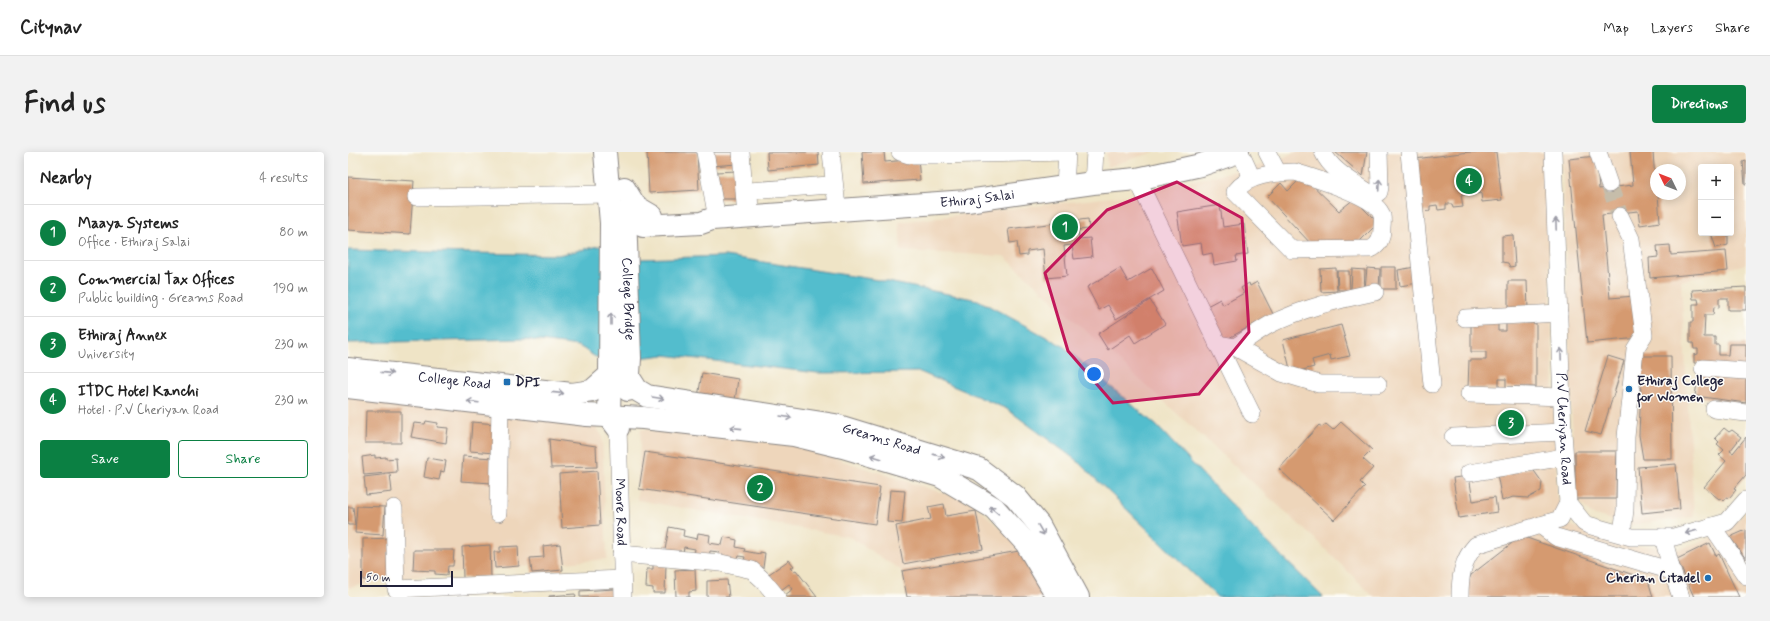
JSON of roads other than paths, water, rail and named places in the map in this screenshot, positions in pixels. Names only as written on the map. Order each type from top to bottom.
[{"type":"main road","points":[[605,152],[616,191],[635,206],[627,227]]},
{"type":"main road","points":[[616,191],[619,152]]},
{"type":"main road","name":"Ethiraj Salai","points":[[627,227],[702,215],[714,219],[748,216],[837,201],[967,201],[1093,183],[1137,179],[1199,159],[1231,153]]},
{"type":"main road","name":"College Bridge","points":[[616,191],[627,227],[618,420]]},
{"type":"main road","name":"College Road","points":[[348,369],[572,394],[592,391],[620,367]]},
{"type":"main road","name":"Greams Road","points":[[620,367],[637,390],[647,396],[835,425],[979,469],[1015,496],[1039,525],[1078,597]]},
{"type":"main road","name":"College Road","points":[[348,387],[618,420]]},
{"type":"main road","name":"Greams Road","points":[[618,420],[794,435],[843,447],[940,476],[994,508],[1026,544],[1058,597]]},
{"type":"street","points":[[705,152],[714,219]]},
{"type":"street","points":[[741,152],[748,216]]},
{"type":"street","points":[[747,152],[749,190],[748,216]]},
{"type":"street","points":[[831,152],[837,201]]},
{"type":"street","points":[[900,152],[909,155],[1067,152],[1065,187]]},
{"type":"street","points":[[1093,183],[1095,152]]},
{"type":"street","points":[[1267,152],[1278,173]]},
{"type":"street","points":[[1323,152],[1326,159],[1334,168],[1371,194],[1376,195],[1379,192],[1380,187],[1379,152]]},
{"type":"street","points":[[1409,152],[1432,384]]},
{"type":"street","name":"P.V Cheriyan Road","points":[[1553,152],[1564,457],[1568,503],[1586,524],[1631,537],[1674,537],[1727,522],[1746,500]]},
{"type":"street","points":[[1598,152],[1609,184]]},
{"type":"street","points":[[1231,153],[1252,178]]},
{"type":"street","points":[[1295,172],[1344,189],[1366,199],[1375,205],[1382,216],[1382,235],[1376,247],[1372,249],[1289,249],[1234,192],[1252,178],[1278,173],[1295,172]]},
{"type":"street","points":[[1137,179],[1216,344],[1252,414]]},
{"type":"street","points":[[749,190],[829,185],[837,201]]},
{"type":"street","points":[[416,197],[616,191]]},
{"type":"street","points":[[1620,216],[1631,239],[1644,335],[1635,349],[1626,437],[1625,510],[1622,534]]},
{"type":"street","points":[[1235,347],[1267,326],[1292,314],[1327,303],[1375,292]]},
{"type":"street","points":[[1465,318],[1559,313]]},
{"type":"street","points":[[1216,344],[1235,347],[1282,373],[1319,384],[1378,384]]},
{"type":"street","points":[[1703,368],[1746,372]]},
{"type":"street","points":[[1469,394],[1562,397]]},
{"type":"street","points":[[498,513],[500,405]]},
{"type":"street","points":[[1714,409],[1746,413]]},
{"type":"street","name":"Moore Road","points":[[618,420],[623,597]]},
{"type":"street","points":[[1453,437],[1563,432]]},
{"type":"street","points":[[1469,473],[1564,457]]},
{"type":"street","points":[[1460,597],[1460,577],[1470,551],[1476,545],[1560,519],[1568,503]]},
{"type":"street","points":[[394,508],[396,589],[622,578]]},
{"type":"street","points":[[1540,525],[1556,537],[1672,571]]},
{"type":"street","points":[[1712,526],[1746,576]]},
{"type":"street","points":[[1663,537],[1681,597]]},
{"type":"street","points":[[621,554],[721,563],[752,570],[763,580],[777,597]]},
{"type":"water","points":[[599,246],[639,259],[725,256],[878,280],[978,300],[1063,346],[1157,426],[1254,529],[1323,597],[1217,597],[1076,460],[1007,409],[920,372],[818,373],[664,355],[639,358],[600,358],[578,346],[525,339],[348,343],[348,250],[558,255]]},
{"type":"tunnel","points":[[1609,184],[1620,216]]},
{"type":"place","name":"ITDC Hotel Kanchi","points":[[1469,181]]},
{"type":"place","name":"Maaya Systems","points":[[1065,227]]},
{"type":"place","name":"DPI","points":[[507,382]]},
{"type":"place","name":"Ethiraj College for Women","points":[[1629,389]]},
{"type":"place","name":"Ethiraj Annex","points":[[1511,423]]},
{"type":"place","name":"Commercial Tax Offices","points":[[760,488]]},
{"type":"place","name":"Cherian Citadel","points":[[1708,578]]}]
